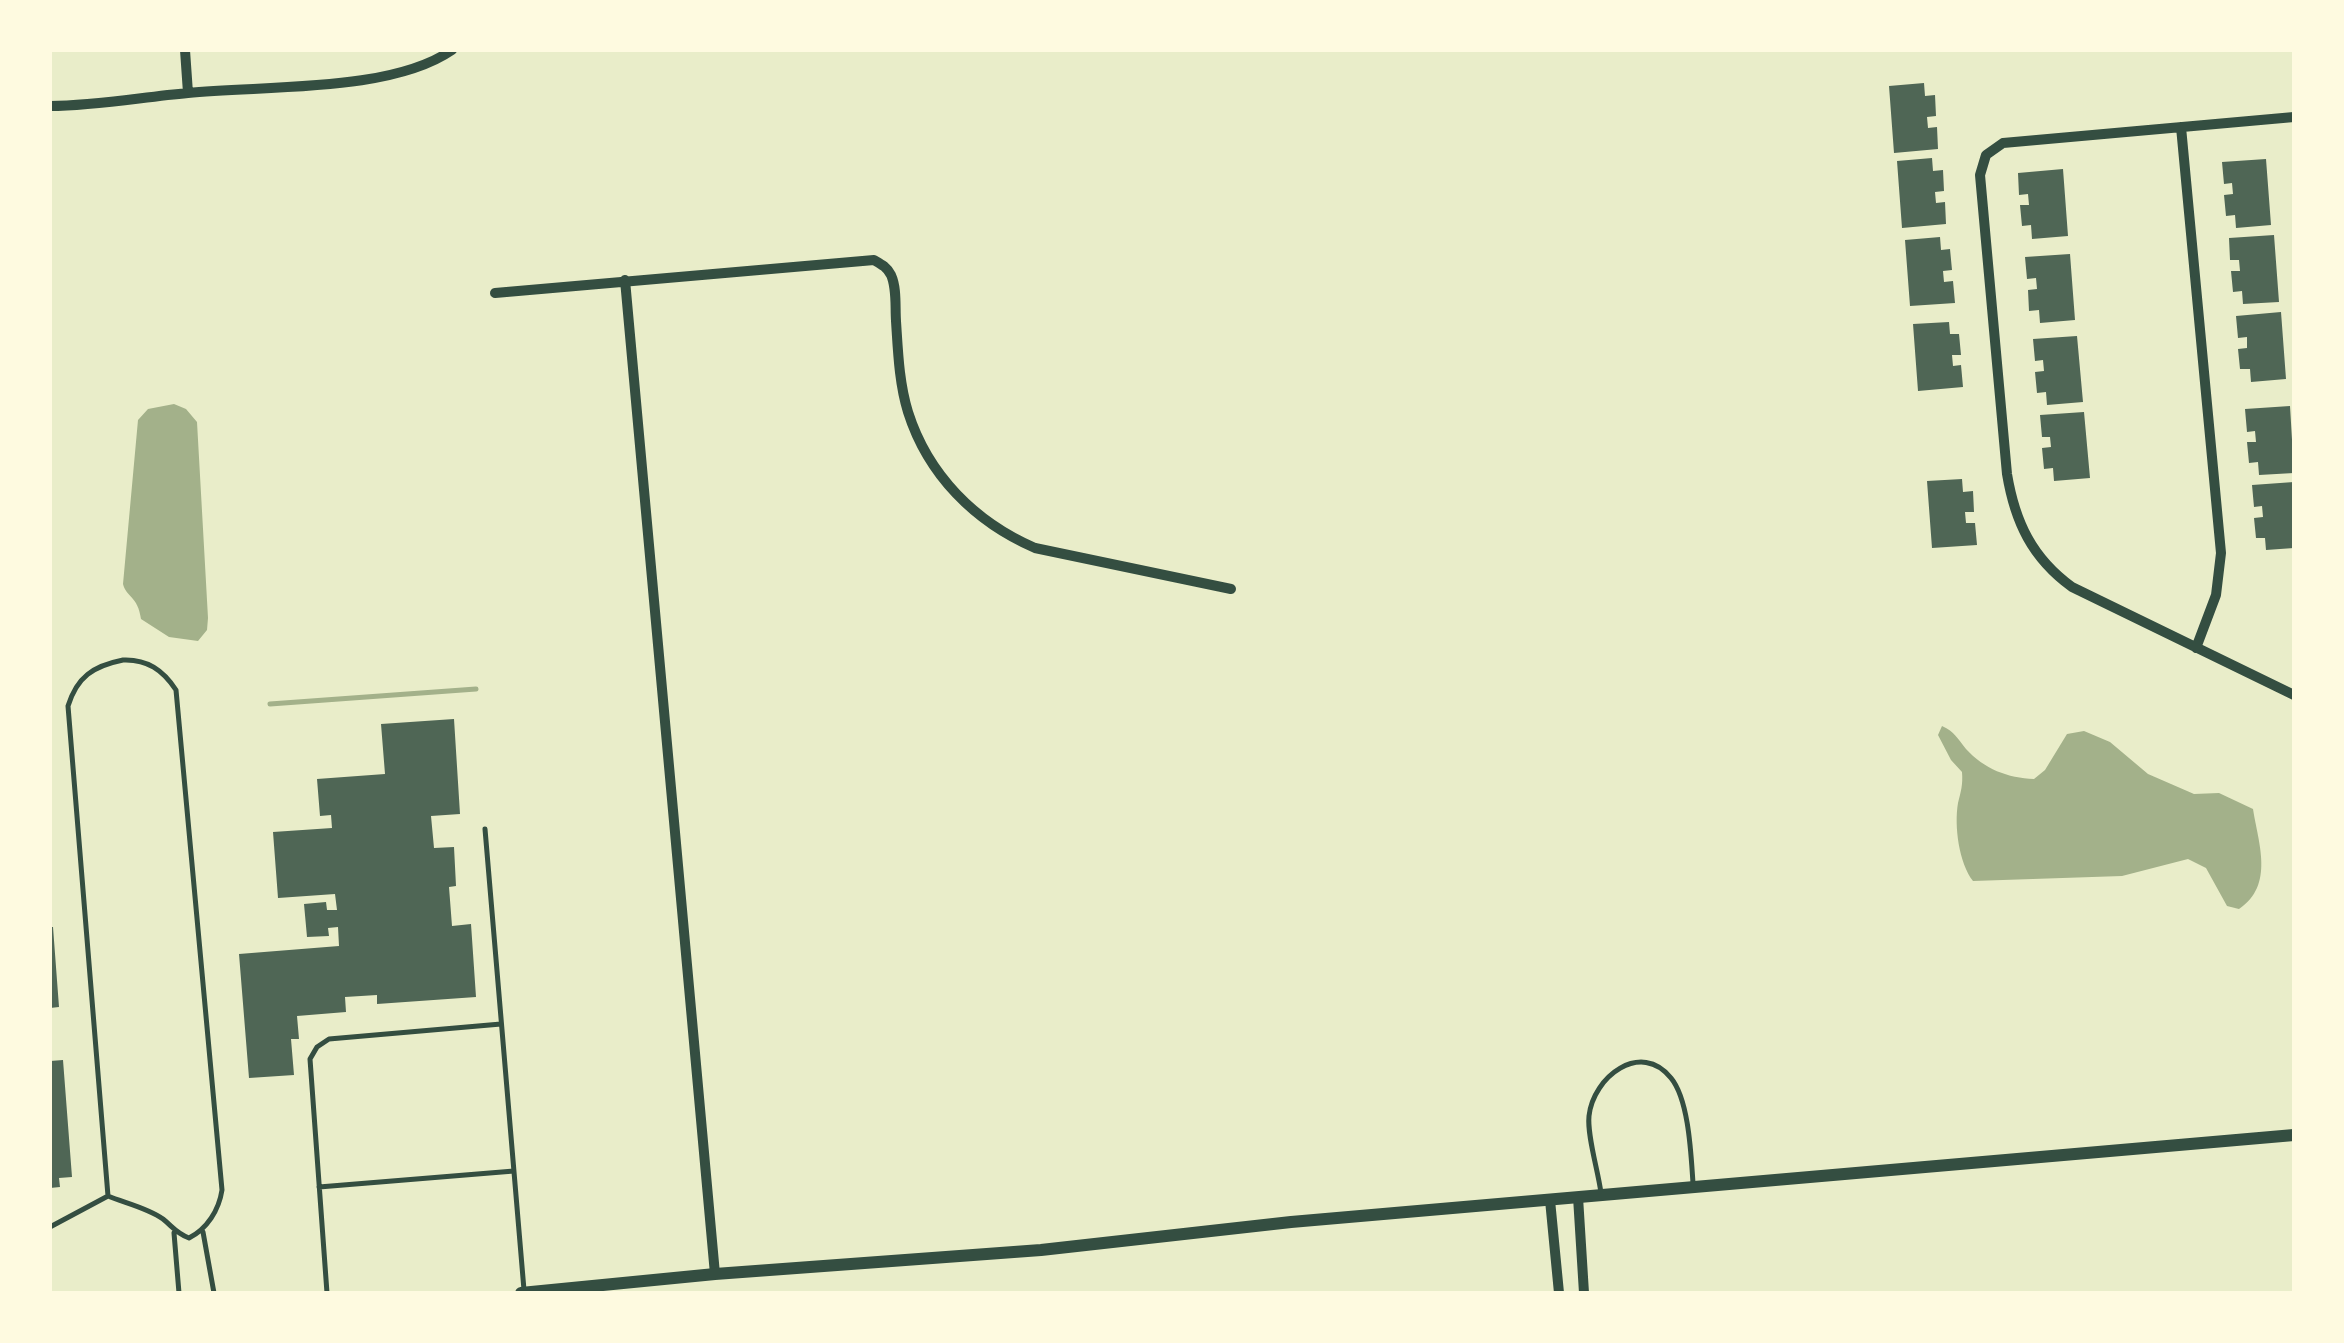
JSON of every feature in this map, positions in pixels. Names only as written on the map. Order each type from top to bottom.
[{"type":"street","points":[[185,50],[188,93]]},
{"type":"street","points":[[50,106],[351,80],[404,72],[452,50]]},
{"type":"street","points":[[2294,118],[2003,144],[1986,156],[1980,175],[2007,474],[2023,532],[2044,564],[2072,587],[2294,695]]},
{"type":"street","points":[[2181,127],[2221,553],[2216,595],[2196,648]]},
{"type":"street","points":[[495,293],[874,260],[884,265],[893,283],[898,359],[907,409],[916,432],[933,465],[974,511],[1005,534],[1035,548],[1231,589]]},
{"type":"street","points":[[624,280],[715,1274]]},
{"type":"street","points":[[523,1293],[715,1274],[1041,1250],[1291,1222],[2294,1134]]},
{"type":"street","points":[[1578,1197],[1584,1293]]},
{"type":"street","points":[[1550,1200],[1558,1293]]},
{"type":"lane","points":[[108,1196],[68,706],[74,687],[87,672],[104,664],[138,660],[166,676],[176,690],[222,1190],[220,1204],[203,1232],[189,1238],[174,1233]]},
{"type":"lane","points":[[485,829],[523,1293]]},
{"type":"lane","points":[[327,1293],[310,1059],[317,1047],[329,1038],[502,1024]]},
{"type":"lane","points":[[1601,1196],[1589,1117],[1596,1090],[1626,1064],[1644,1062],[1658,1066],[1674,1080],[1690,1141],[1693,1188]]},
{"type":"lane","points":[[319,1187],[514,1171]]},
{"type":"lane","points":[[50,1227],[108,1196],[166,1220],[174,1233],[179,1293]]},
{"type":"lane","points":[[203,1232],[214,1293]]},
{"type":"shaded area","points":[[174,404],[186,409],[197,422],[208,618],[207,630],[198,641],[169,637],[141,619],[123,584],[138,420],[148,409]]},
{"type":"shaded area","points":[[1942,726],[1989,767],[2034,779],[2045,770],[2067,734],[2084,731],[2110,742],[2148,774],[2194,794],[2219,793],[2253,809],[2261,862],[2257,888],[2239,909],[2227,906],[2206,868],[2188,859],[2122,876],[1973,881],[1964,864],[1957,833],[1962,772],[1938,735]]},
{"type":"building","points":[[1924,83],[1925,96],[1935,95],[1936,116],[1927,117],[1928,128],[1937,127],[1938,149],[1894,153],[1889,86]]},
{"type":"building","points":[[1932,158],[1933,171],[1943,170],[1944,191],[1935,192],[1936,203],[1945,202],[1946,224],[1902,228],[1897,161]]},
{"type":"building","points":[[2266,159],[2271,225],[2236,228],[2235,215],[2226,216],[2224,195],[2233,194],[2232,183],[2224,184],[2222,162]]},
{"type":"building","points":[[2063,169],[2068,236],[2032,239],[2031,225],[2022,226],[2020,205],[2029,205],[2028,194],[2019,195],[2018,173]]},
{"type":"building","points":[[2274,235],[2279,302],[2243,304],[2242,291],[2233,292],[2231,271],[2240,271],[2239,260],[2230,260],[2229,238]]},
{"type":"building","points":[[1940,237],[1941,250],[1950,249],[1952,270],[1943,271],[1944,282],[1953,281],[1955,303],[1910,306],[1905,240]]},
{"type":"building","points":[[2070,254],[2075,320],[2040,323],[2039,310],[2029,311],[2028,290],[2037,289],[2036,278],[2027,279],[2025,257]]},
{"type":"building","points":[[2281,312],[2286,379],[2251,382],[2250,369],[2240,369],[2238,349],[2247,348],[2247,337],[2238,338],[2236,316]]},
{"type":"building","points":[[1949,322],[1950,334],[1959,334],[1961,355],[1952,355],[1953,366],[1961,365],[1963,387],[1918,391],[1913,324]]},
{"type":"building","points":[[2077,336],[2083,402],[2047,405],[2046,392],[2037,393],[2035,372],[2044,371],[2043,360],[2035,361],[2033,339]]},
{"type":"building","points":[[2290,406],[2294,473],[2259,475],[2258,462],[2249,463],[2247,442],[2256,442],[2255,431],[2247,432],[2245,409]]},
{"type":"building","points":[[2084,412],[2090,478],[2054,481],[2053,468],[2044,469],[2042,448],[2051,447],[2050,437],[2042,437],[2040,415]]},
{"type":"building","points":[[1962,479],[1963,492],[1973,491],[1974,512],[1965,512],[1966,523],[1975,523],[1977,545],[1932,548],[1927,481]]},
{"type":"building","points":[[2294,482],[2294,548],[2266,550],[2265,538],[2256,538],[2254,518],[2263,517],[2262,506],[2254,507],[2252,485]]},
{"type":"building","points":[[454,719],[460,814],[431,816],[434,848],[454,847],[456,886],[449,887],[452,926],[471,924],[476,997],[377,1004],[377,995],[345,997],[346,1012],[297,1016],[299,1039],[291,1039],[294,1075],[249,1078],[239,954],[339,946],[338,927],[328,928],[329,936],[307,937],[304,904],[326,902],[327,910],[337,910],[335,894],[278,898],[273,832],[332,828],[331,815],[320,816],[317,779],[385,774],[381,724]]},
{"type":"building","points":[[50,927],[59,1007],[50,1008]]},
{"type":"building","points":[[63,1060],[72,1177],[59,1178],[60,1187],[50,1188],[50,1061]]},
{"type":"waterway","points":[[270,704],[476,689]]}]
